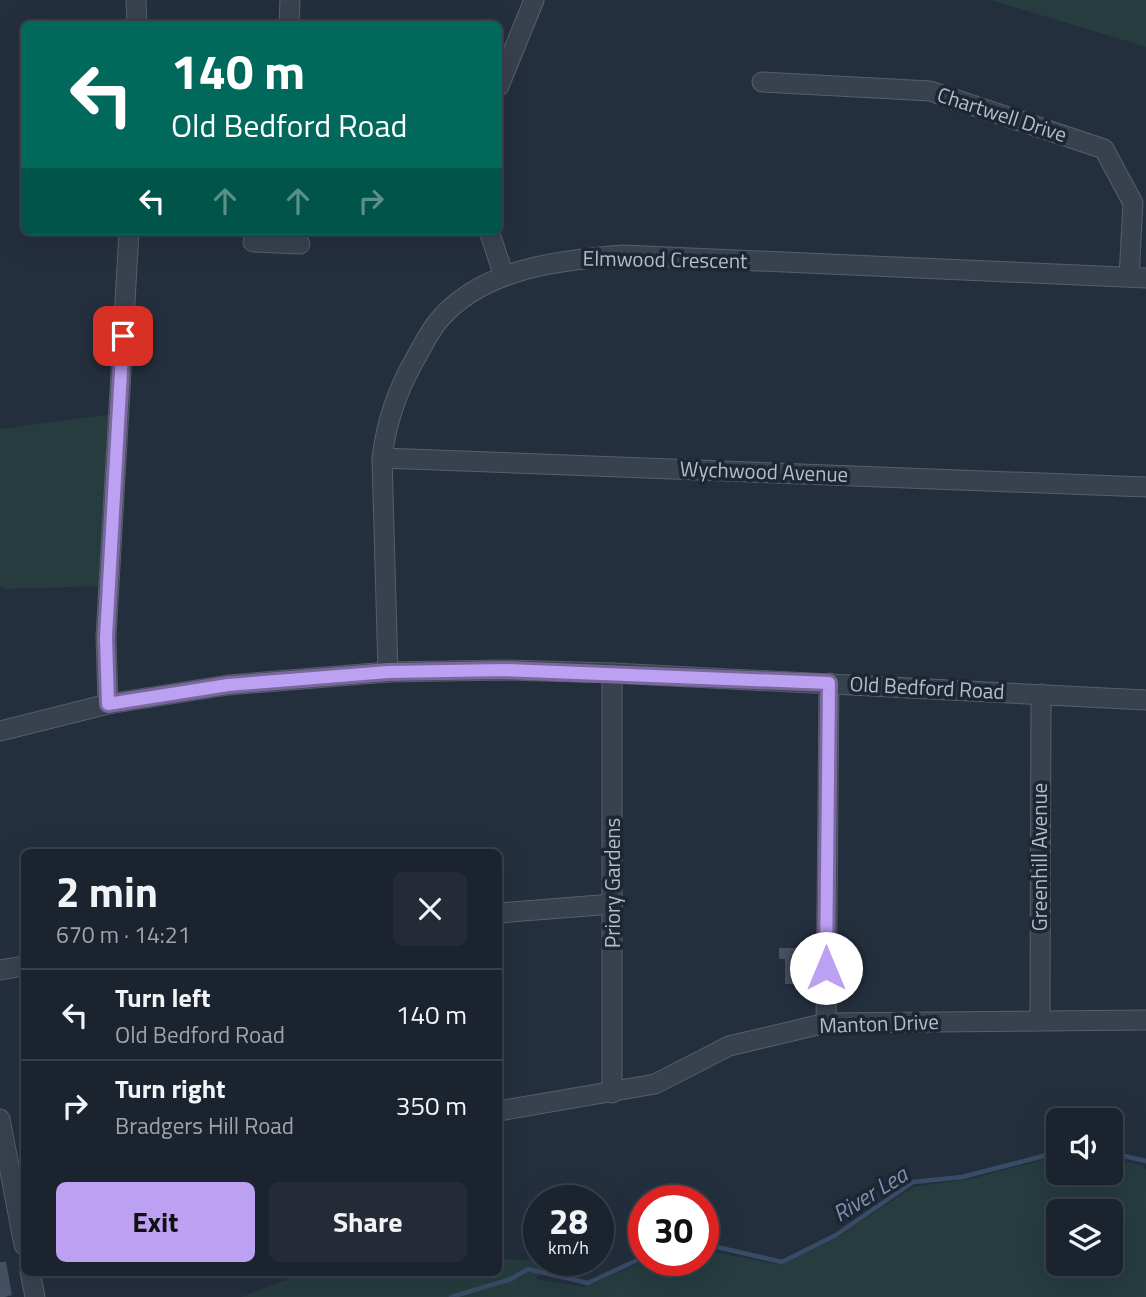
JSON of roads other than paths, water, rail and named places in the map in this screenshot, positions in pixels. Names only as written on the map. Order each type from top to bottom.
[{"type":"street","points":[[136,0],[137,21]]},
{"type":"street","points":[[289,21],[290,0]]},
{"type":"street","points":[[502,79],[534,0]]},
{"type":"street","name":"Chartwell Drive","points":[[762,82],[930,91],[1104,149],[1133,203],[1138,277]]},
{"type":"street","points":[[108,704],[106,637],[129,235]]},
{"type":"street","points":[[490,235],[504,276]]},
{"type":"street","points":[[253,243],[279,237],[300,244]]},
{"type":"street","name":"Elmwood Crescent","points":[[388,672],[382,458],[384,436],[402,382],[440,319],[467,295],[504,276],[568,259],[623,255],[1138,277]]},
{"type":"street","name":"Wychwood Avenue","points":[[382,458],[1146,487]]},
{"type":"street","name":"Old Bedford Road","points":[[0,731],[108,704],[240,684],[388,672],[505,670],[612,673],[1146,700]]},
{"type":"street","name":"Priory Gardens","points":[[612,673],[612,1093]]},
{"type":"street","points":[[826,1023],[829,683]]},
{"type":"street","name":"Greenhill Avenue","points":[[1040,1020],[1041,694]]},
{"type":"street","points":[[502,913],[613,904]]},
{"type":"street","points":[[0,970],[21,967]]},
{"type":"street","name":"Manton Drive","points":[[502,1111],[654,1084],[729,1046],[826,1023],[1146,1020]]},
{"type":"street","points":[[0,1119],[19,1184],[21,1208]]},
{"type":"street","points":[[31,1276],[34,1297]]},
{"type":"waterway","name":"River Lea","points":[[719,1247],[782,1262],[836,1235],[913,1182],[962,1177],[1046,1155]]},
{"type":"waterway","name":"River Lea","points":[[1123,1156],[1146,1161]]},
{"type":"waterway","name":"River Lea","points":[[451,1297],[511,1279],[528,1269],[588,1283],[628,1264]]}]
